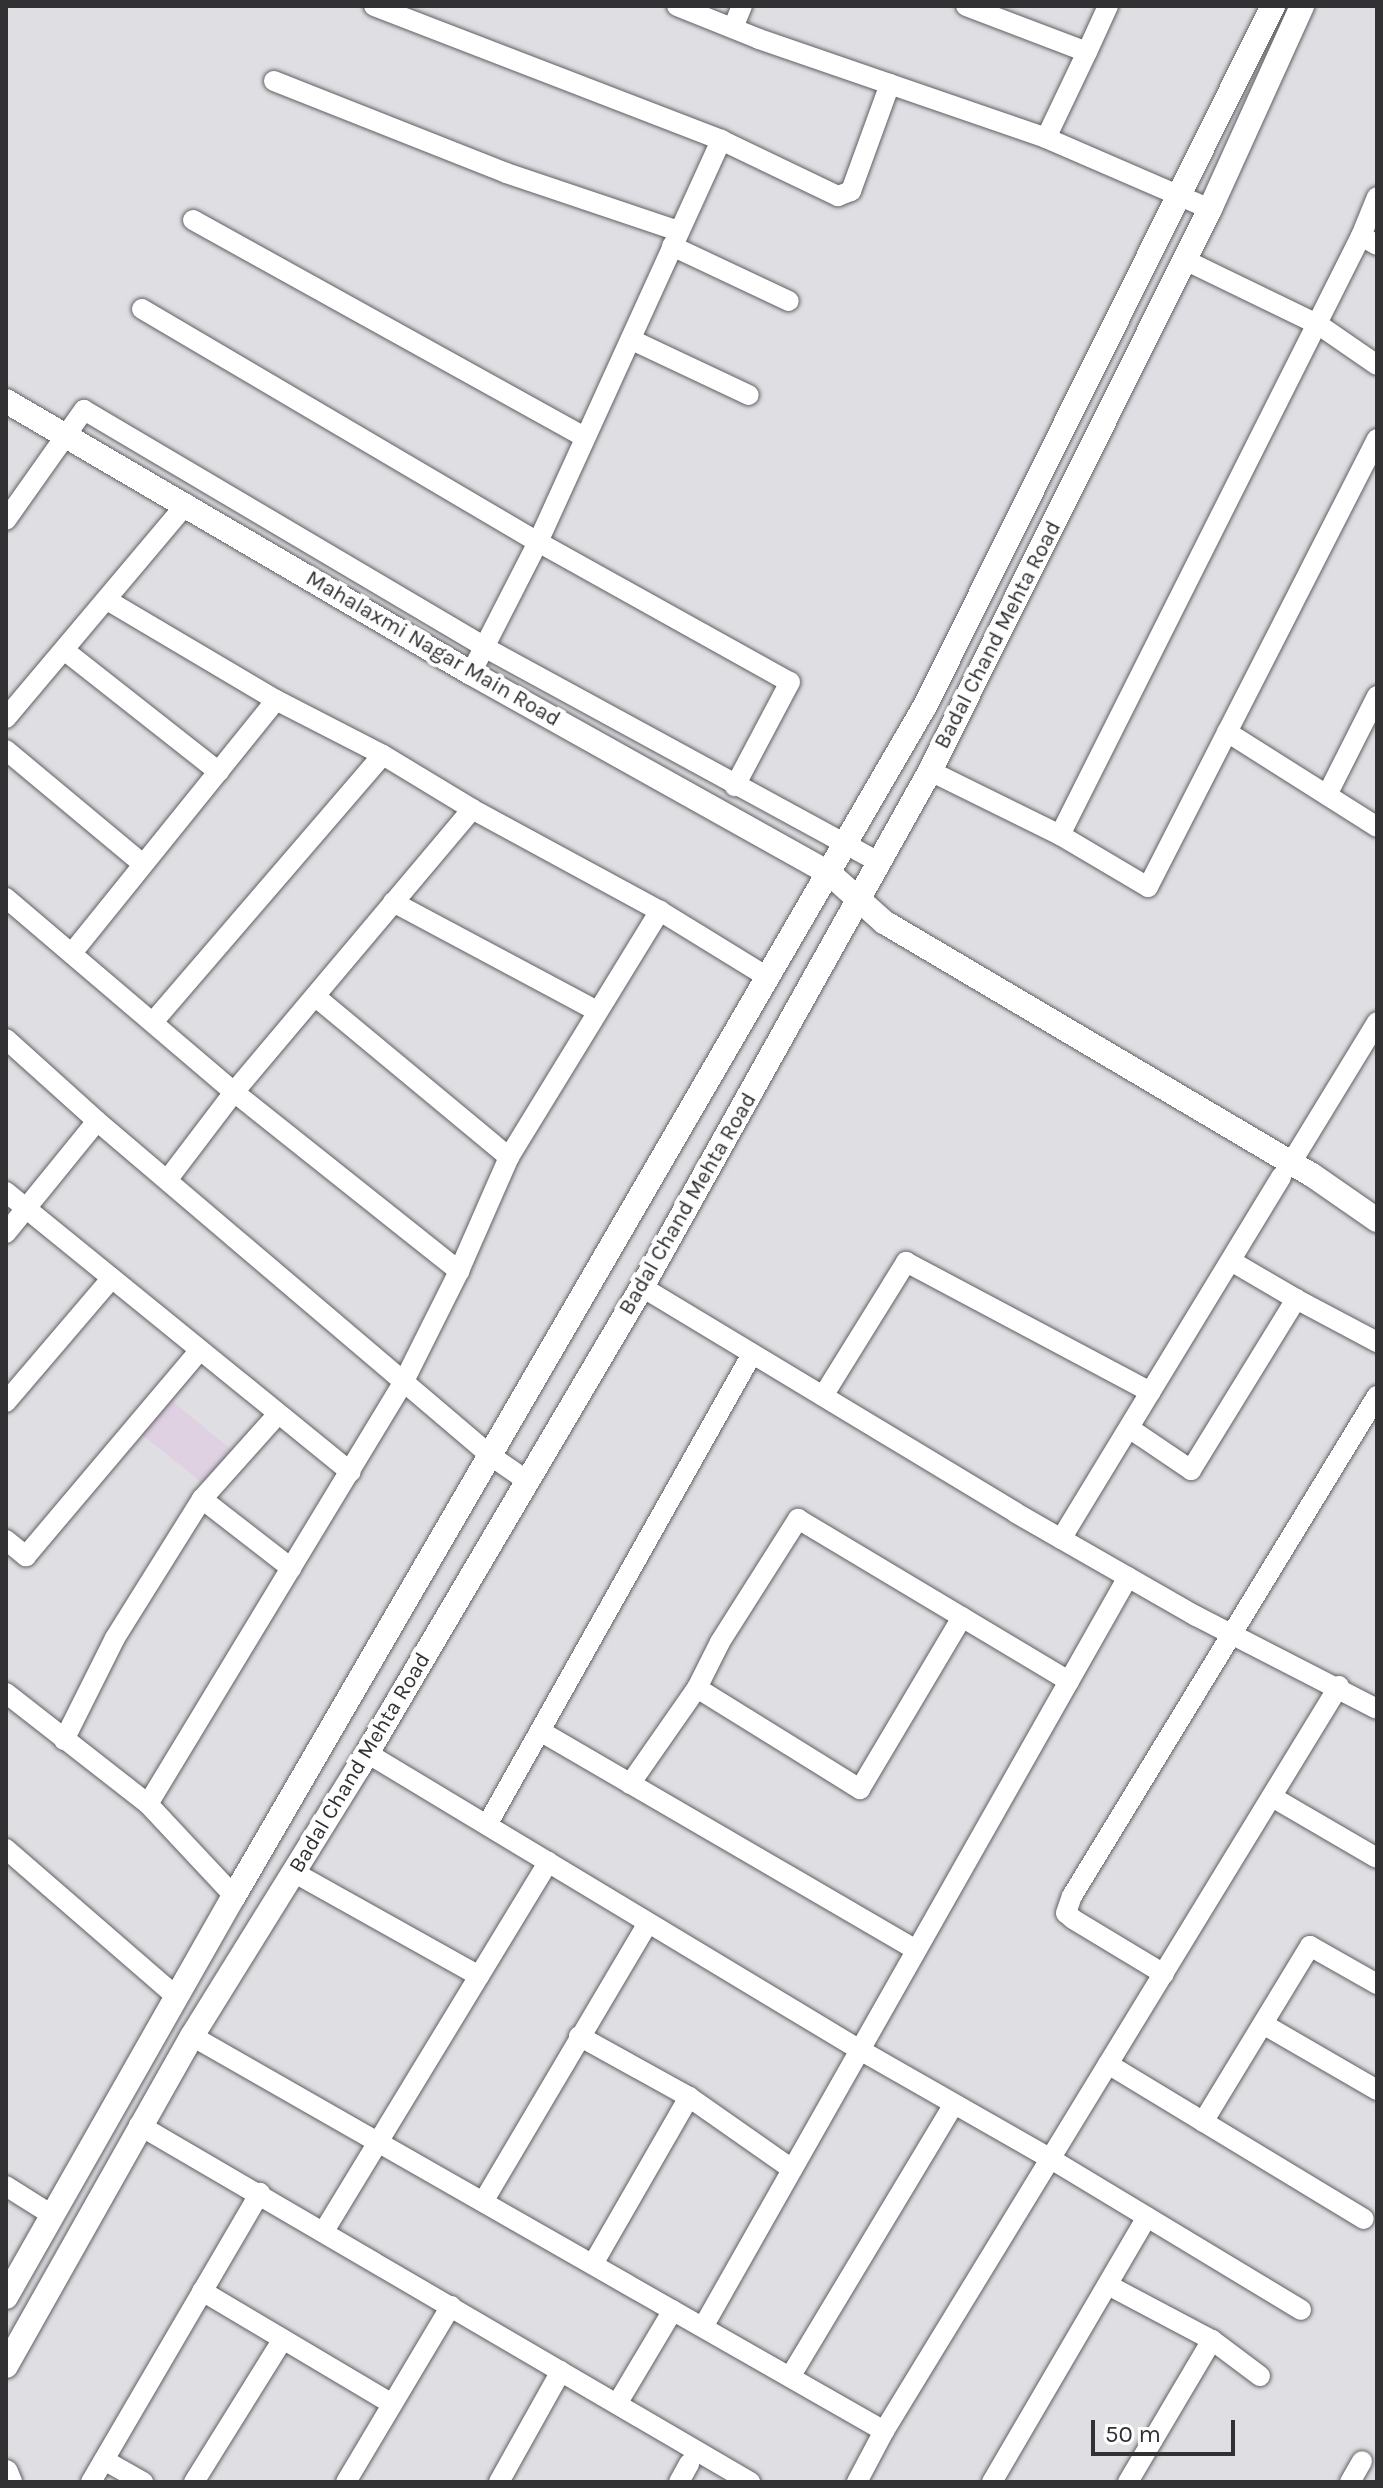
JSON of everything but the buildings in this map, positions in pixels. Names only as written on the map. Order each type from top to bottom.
[{"type":"street","points":[[374,6],[721,140],[838,196],[851,191],[890,84]]},
{"type":"street","points":[[677,6],[1046,138],[1210,209]]},
{"type":"street","points":[[733,28],[742,6]]},
{"type":"street","points":[[966,6],[1087,52]]},
{"type":"street","points":[[1046,138],[1108,6]]},
{"type":"street","points":[[6,2297],[234,1896],[846,845],[958,643],[1273,6]]},
{"type":"street","name":"Badal Chand Mehta Road","points":[[6,2366],[139,2125],[295,1873],[642,1287],[930,771],[1210,209],[1302,6]]},
{"type":"street","points":[[274,81],[675,239],[789,301]]},
{"type":"street","points":[[471,673],[538,542],[721,140]]},
{"type":"street","points":[[1060,835],[1319,325],[1369,240],[1377,197]]},
{"type":"street","points":[[193,220],[585,437]]},
{"type":"street","points":[[1185,260],[1319,325],[1377,365]]},
{"type":"street","points":[[142,309],[538,542],[790,682],[735,786]]},
{"type":"street","points":[[632,340],[749,395]]},
{"type":"street","name":"Mahalaxmi Nagar Main Road","points":[[6,401],[471,673],[829,873],[884,922],[1286,1170],[1377,1220]]},
{"type":"street","points":[[6,520],[84,410],[486,648],[879,862]]},
{"type":"street","points":[[930,771],[1060,835],[1148,887],[1377,439]]},
{"type":"street","points":[[6,718],[186,504]]},
{"type":"street","points":[[107,600],[276,700],[383,755],[472,809],[660,911],[769,978]]},
{"type":"street","points":[[64,650],[219,772]]},
{"type":"street","points":[[1327,795],[1377,696]]},
{"type":"street","points":[[72,953],[276,700]]},
{"type":"street","points":[[1227,732],[1377,827]]},
{"type":"street","points":[[6,750],[143,864]]},
{"type":"street","points":[[153,1022],[383,755]]},
{"type":"street","points":[[168,1179],[234,1092],[472,809]]},
{"type":"street","points":[[6,898],[234,1092],[459,1271]]},
{"type":"street","points":[[393,902],[597,1011]]},
{"type":"street","points":[[148,1804],[405,1379],[459,1271],[509,1157],[660,911]]},
{"type":"street","points":[[316,997],[509,1157]]},
{"type":"street","points":[[1061,1539],[1377,1022]]},
{"type":"street","points":[[6,1039],[97,1121],[405,1379],[491,1456],[526,1480]]},
{"type":"street","points":[[6,1233],[97,1121]]},
{"type":"street","points":[[6,1192],[350,1472]]},
{"type":"street","points":[[1231,1261],[1377,1342]]},
{"type":"street","points":[[823,1396],[906,1262],[1151,1392]]},
{"type":"street","points":[[6,1402],[111,1279]]},
{"type":"street","points":[[642,1287],[1061,1539],[1230,1633],[1339,1686],[1377,1709]]},
{"type":"street","points":[[1129,1428],[1191,1470],[1296,1299]]},
{"type":"street","points":[[6,1540],[26,1556],[199,1351]]},
{"type":"street","points":[[487,1825],[752,1354]]},
{"type":"street","points":[[1164,1974],[1066,1913],[1072,1896],[1377,1396]]},
{"type":"street","points":[[64,1740],[115,1638],[202,1499],[277,1415]]},
{"type":"street","points":[[202,1499],[291,1568]]},
{"type":"street","points":[[630,1784],[697,1688],[720,1642],[798,1519],[1069,1681]]},
{"type":"street","points":[[703,2327],[1128,1577]]},
{"type":"street","points":[[697,1688],[860,1789],[962,1617]]},
{"type":"street","points":[[857,2482],[884,2431],[1339,1686]]},
{"type":"street","points":[[6,1693],[148,1804],[234,1896]]},
{"type":"street","points":[[540,1731],[916,1950]]},
{"type":"street","points":[[367,1753],[860,2050],[1051,2159],[1301,2310]]},
{"type":"street","points":[[1272,1797],[1377,1858]]},
{"type":"street","points":[[6,1849],[177,1997]]},
{"type":"street","points":[[324,2231],[548,1862]]},
{"type":"street","points":[[295,1873],[479,1976]]},
{"type":"street","points":[[483,2202],[648,1923]]},
{"type":"street","points":[[1203,2122],[1310,1946],[1377,1984]]},
{"type":"street","points":[[1263,2024],[1377,2090]]},
{"type":"street","points":[[192,2036],[884,2431]]},
{"type":"street","points":[[579,2036],[689,2097],[792,2169]]},
{"type":"street","points":[[1108,2064],[1364,2219]]},
{"type":"street","points":[[593,2264],[689,2097]]},
{"type":"street","points":[[790,2377],[954,2104]]},
{"type":"street","points":[[139,2125],[750,2482]]},
{"type":"street","points":[[6,2186],[52,2215]]},
{"type":"street","points":[[91,2482],[260,2193]]},
{"type":"street","points":[[992,2482],[1147,2217]]},
{"type":"street","points":[[1108,2285],[1212,2340],[1260,2376]]},
{"type":"street","points":[[202,2291],[392,2404]]},
{"type":"street","points":[[346,2482],[451,2306]]},
{"type":"street","points":[[617,2404],[673,2310]]},
{"type":"street","points":[[194,2482],[283,2339]]},
{"type":"street","points":[[1128,2482],[1212,2340]]},
{"type":"street","points":[[499,2482],[561,2371]]},
{"type":"street","points":[[104,2460],[143,2482]]},
{"type":"street","points":[[1350,2482],[1362,2461]]},
{"type":"street","points":[[6,2472],[10,2482]]},
{"type":"shaded area","points":[[166,1396],[232,1450],[206,1486],[140,1433]]}]
